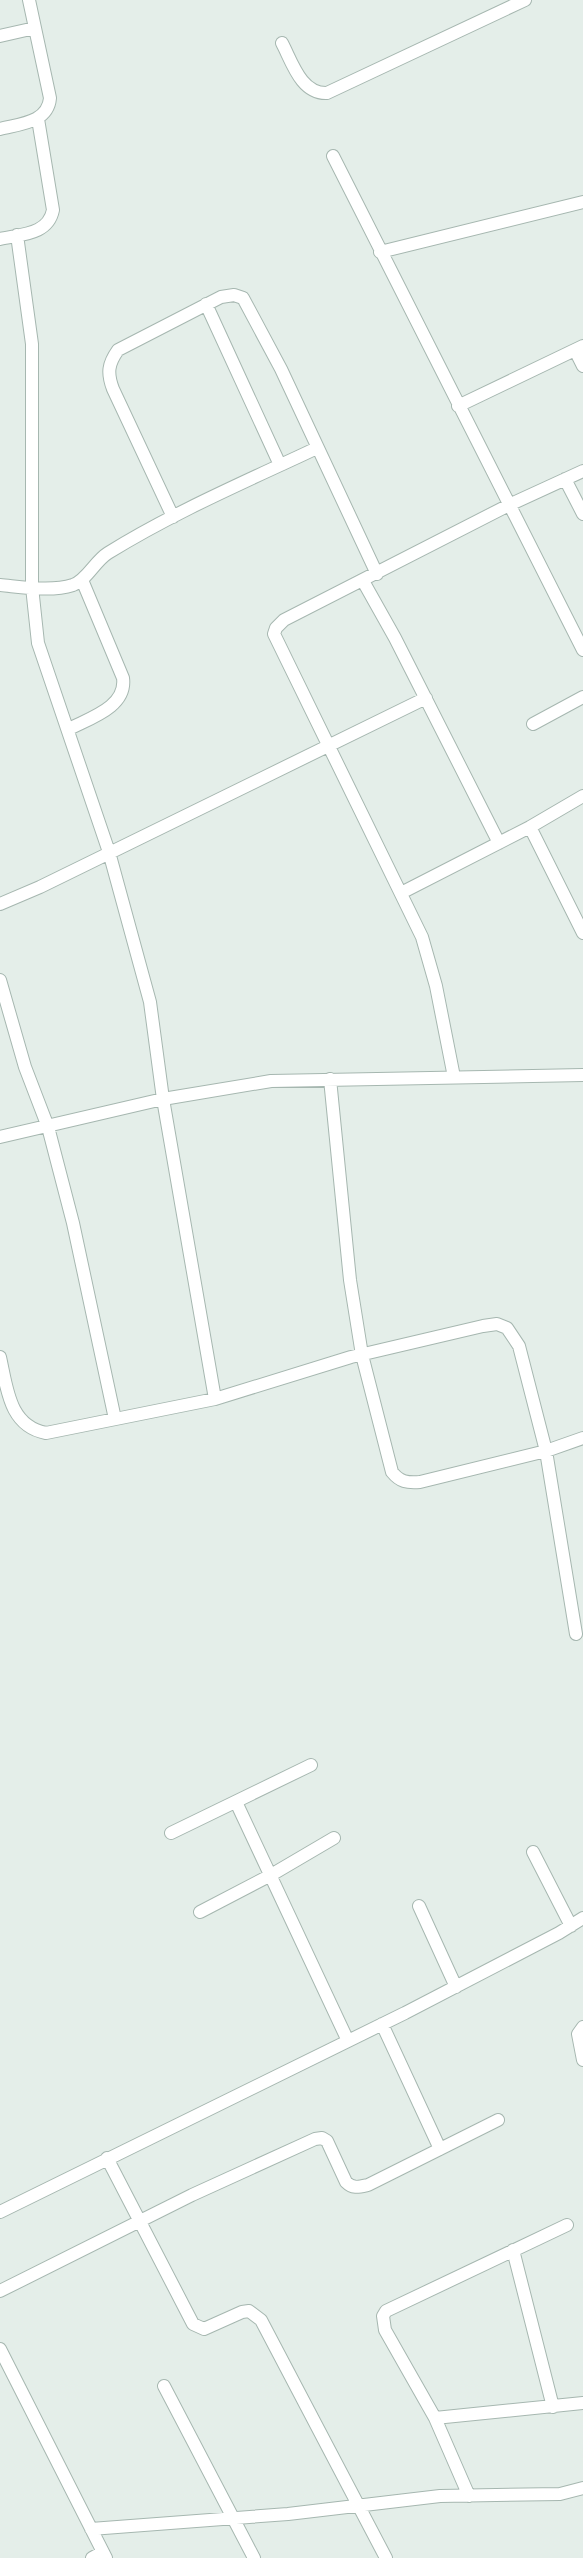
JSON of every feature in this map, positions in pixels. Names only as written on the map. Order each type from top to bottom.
[{"type":"street","points":[[0,129],[38,119],[49,107],[50,98],[29,0]]},
{"type":"street","points":[[282,43],[304,84],[319,93],[327,93],[525,0]]},
{"type":"street","points":[[0,36],[35,28]]},
{"type":"street","points":[[0,239],[39,230],[48,224],[53,210],[38,119]]},
{"type":"street","points":[[333,156],[458,406],[582,645]]},
{"type":"street","points":[[380,252],[583,202]]},
{"type":"street","points":[[17,235],[32,344],[32,587],[38,643],[110,852],[150,1002],[162,1099],[215,1399]]},
{"type":"street","points":[[173,517],[108,376],[110,362],[118,350],[206,304],[234,295],[243,298],[281,369],[377,574]]},
{"type":"street","points":[[206,304],[280,465]]},
{"type":"street","points":[[458,406],[579,348],[583,366]]},
{"type":"street","points":[[0,586],[60,588],[73,585],[82,580],[95,563],[107,554],[173,517],[317,448]]},
{"type":"street","points":[[454,1077],[428,955],[401,893],[327,745],[274,634],[276,628],[284,620],[377,574],[509,505],[583,470]]},
{"type":"street","points":[[565,479],[583,514]]},
{"type":"street","points":[[69,730],[116,703],[122,695],[124,685],[93,603],[82,580]]},
{"type":"street","points":[[363,581],[426,698],[499,843]]},
{"type":"street","points":[[533,724],[583,697]]},
{"type":"street","points":[[0,904],[40,887],[327,745],[426,698]]},
{"type":"street","points":[[401,893],[530,827],[583,796]]},
{"type":"street","points":[[530,827],[583,933]]},
{"type":"street","points":[[0,980],[25,1068],[48,1127],[74,1224],[115,1419]]},
{"type":"street","points":[[0,1137],[48,1127],[162,1099],[271,1082],[330,1079],[583,1075]]},
{"type":"street","points":[[330,1079],[348,1257],[362,1354],[386,1458],[392,1472],[398,1479],[407,1483],[420,1482],[546,1451],[583,1438]]},
{"type":"street","points":[[0,1357],[12,1405],[22,1423],[32,1430],[46,1433],[215,1399],[362,1354],[483,1326],[497,1324],[507,1328],[519,1346],[546,1451],[576,1634]]},
{"type":"street","points":[[171,1833],[311,1765]]},
{"type":"street","points":[[236,1802],[348,2041]]},
{"type":"street","points":[[200,1912],[271,1875],[334,1838]]},
{"type":"street","points":[[533,1852],[571,1926]]},
{"type":"street","points":[[419,1906],[456,1987]]},
{"type":"street","points":[[0,2212],[456,1987],[571,1926],[583,1918]]},
{"type":"street","points":[[382,2024],[440,2149]]},
{"type":"street","points":[[583,2027],[578,2034],[583,2060]]},
{"type":"street","points":[[0,2291],[141,2220],[315,2139],[322,2138],[327,2141],[346,2182],[350,2187],[356,2188],[368,2184],[498,2120]]},
{"type":"street","points":[[107,2158],[141,2220],[193,2324],[198,2328],[210,2328],[242,2312],[256,2314],[261,2320],[357,2506],[386,2558]]},
{"type":"street","points":[[469,2496],[435,2418],[386,2330],[383,2316],[386,2311],[567,2225]]},
{"type":"street","points":[[513,2250],[553,2406]]},
{"type":"street","points":[[0,2349],[105,2555],[92,2558]]},
{"type":"street","points":[[164,2386],[254,2558]]},
{"type":"street","points":[[435,2418],[583,2403]]},
{"type":"street","points":[[91,2529],[233,2518],[440,2496],[560,2494],[583,2488]]}]
